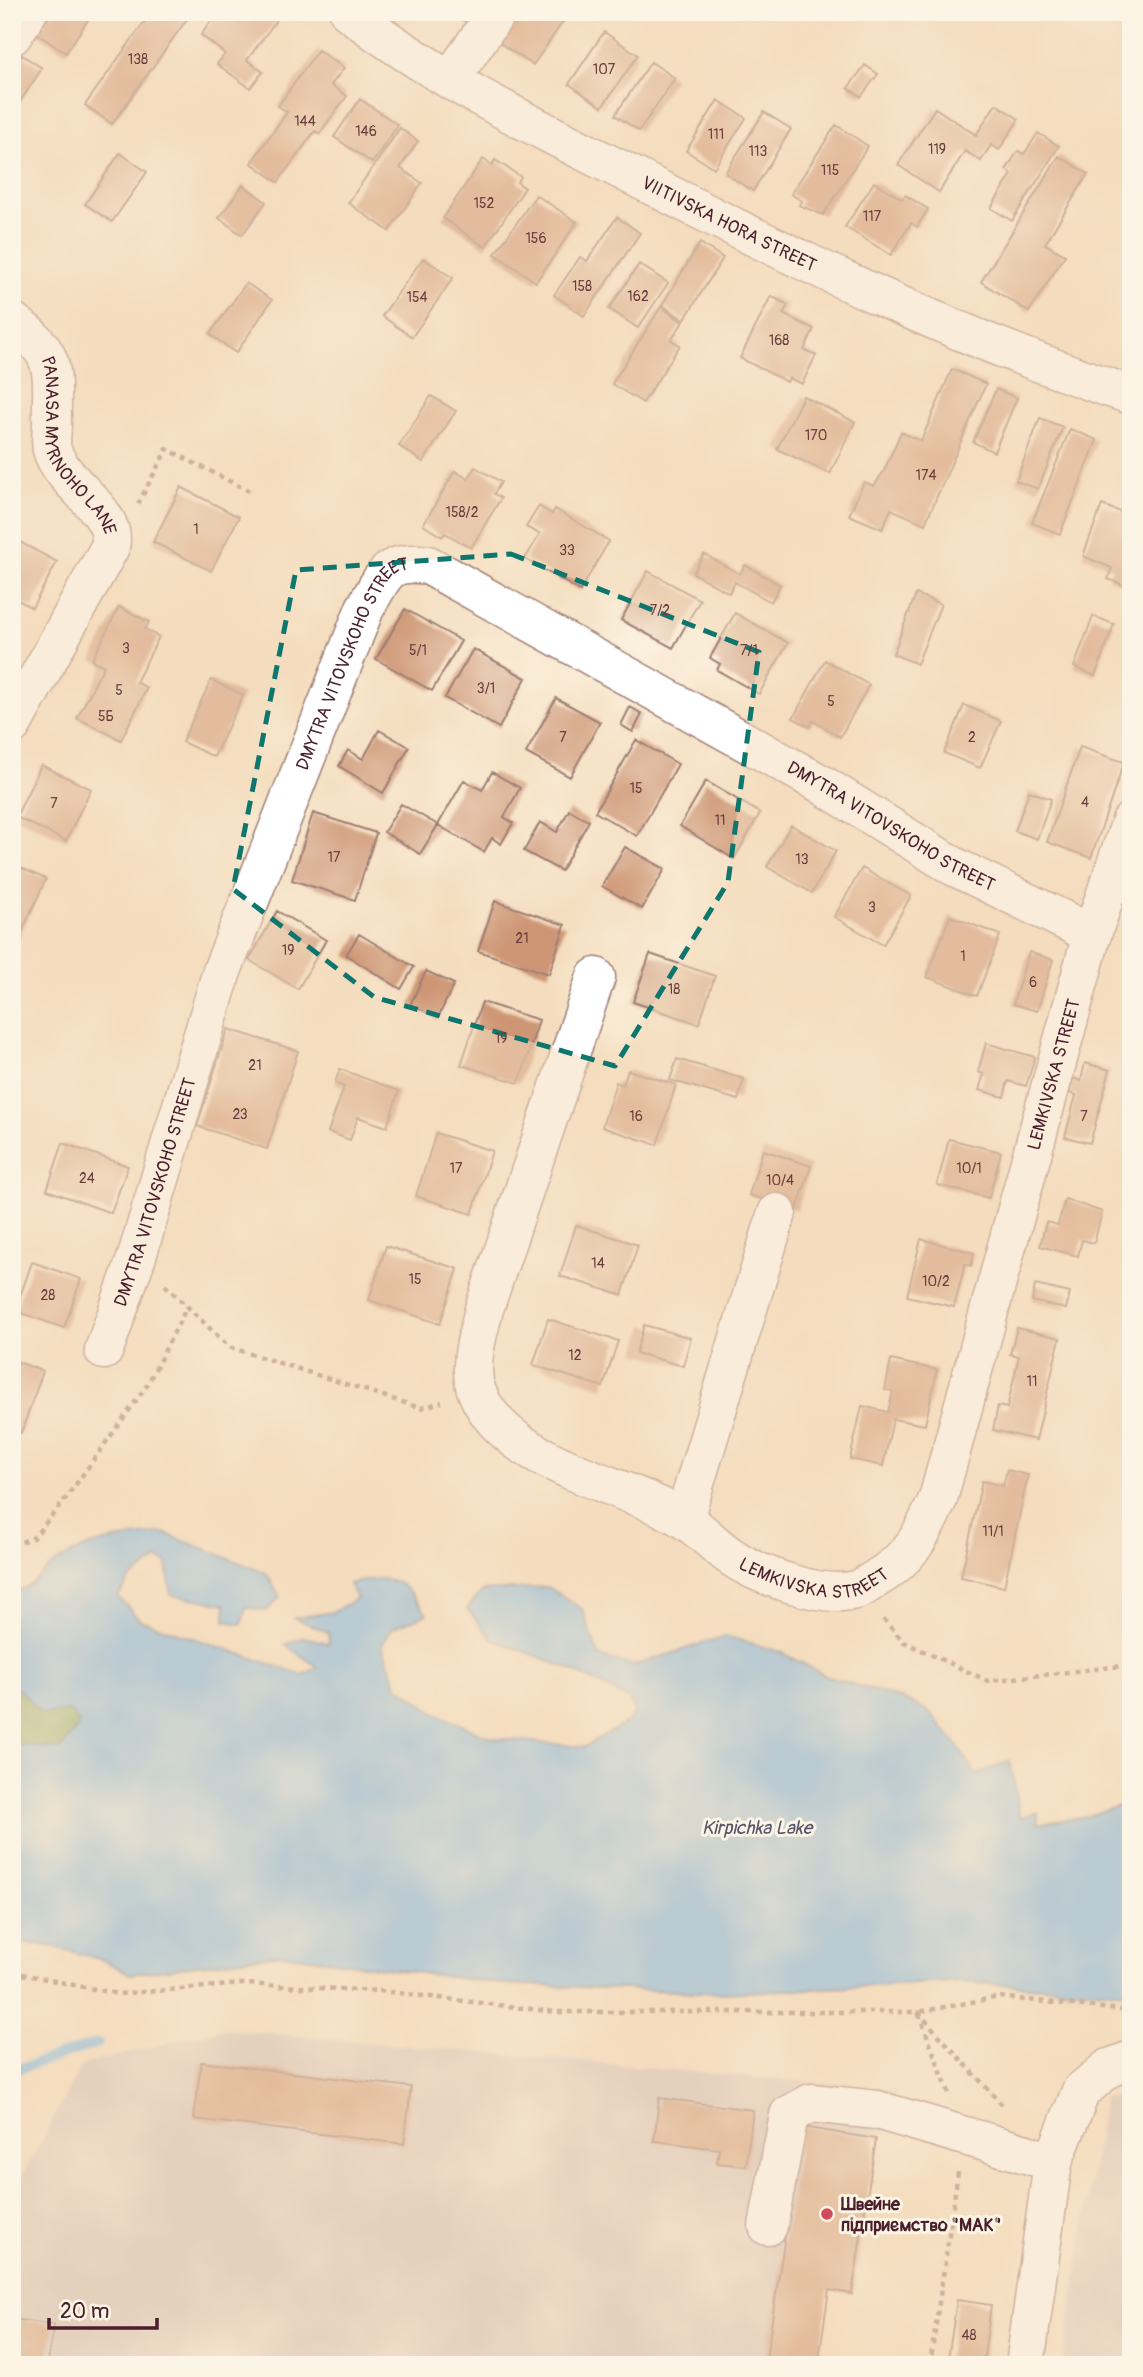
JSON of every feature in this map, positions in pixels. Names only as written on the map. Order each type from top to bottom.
[{"type":"street","points":[[12,36],[28,12]]},
{"type":"street","name":"VIITIVSKA HORA STREET","points":[[349,12],[450,80],[817,268],[983,340],[1131,395]]},
{"type":"street","points":[[450,80],[498,12]]},
{"type":"street","name":"PANASA MYRNOHO LANE","points":[[12,321],[46,351],[53,370],[52,450],[73,485],[107,519],[113,534],[110,547],[12,725]]},
{"type":"street","name":"DMYTRA VITOVSKOHO STREET","points":[[104,1350],[137,1256],[222,971],[365,608],[387,571],[404,561],[428,565],[821,784],[953,866],[1092,934]]},
{"type":"street","name":"LEMKIVSKA STREET","points":[[477,1392],[503,1429],[536,1453],[684,1519],[732,1558],[773,1577],[818,1591],[856,1590],[889,1571],[917,1545],[938,1499],[1092,934],[1131,821]]},
{"type":"street","points":[[477,1392],[474,1352],[484,1309],[596,977]]},
{"type":"street","points":[[684,1519],[777,1213]]},
{"type":"street","points":[[1025,2365],[1053,2162],[1081,2091],[1109,2068],[1131,2060]]},
{"type":"street","points":[[768,2226],[789,2115],[811,2103],[877,2110],[1053,2162]]},
{"type":"path","points":[[113,534],[128,522],[167,449],[251,492]]},
{"type":"path","points":[[137,1256],[229,1347],[421,1408],[477,1392]]},
{"type":"path","points":[[12,1545],[33,1538],[61,1505],[146,1387],[187,1307]]},
{"type":"path","points":[[856,1590],[904,1642],[988,1681],[1131,1665]]},
{"type":"path","points":[[12,1972],[118,1994],[242,1984],[381,1991],[556,2012],[918,2012],[999,1997],[1131,2011]]},
{"type":"path","points":[[918,2012],[1008,2112]]},
{"type":"path","points":[[918,2012],[964,2134],[930,2365]]},
{"type":"highlighted area","points":[[511,554],[759,652],[728,882],[615,1066],[374,997],[233,889],[296,570]]},
{"type":"shaded area","points":[[223,2029],[897,2090],[889,2130],[876,2139],[852,2294],[829,2290],[818,2365],[12,2365],[12,2174],[22,2176],[82,2065]]},
{"type":"shaded area","points":[[1104,2097],[1131,2100],[1131,2365],[1063,2365]]},
{"type":"green space","points":[[12,1688],[22,1691],[41,1714],[70,1711],[80,1724],[61,1749],[19,1745],[12,1741]]},
{"type":"water","name":"Kirpichka Lake","points":[[164,1533],[266,1573],[280,1597],[267,1611],[246,1607],[242,1624],[225,1621],[226,1604],[171,1595],[167,1563],[158,1559],[128,1581],[118,1597],[140,1620],[303,1675],[318,1667],[285,1645],[303,1637],[329,1643],[328,1632],[294,1618],[333,1612],[357,1598],[349,1584],[377,1579],[395,1581],[409,1592],[427,1614],[392,1628],[382,1645],[397,1685],[436,1714],[492,1738],[584,1747],[629,1721],[635,1711],[628,1699],[570,1669],[492,1639],[467,1609],[482,1591],[548,1587],[582,1609],[599,1656],[633,1666],[725,1636],[781,1652],[826,1676],[902,1699],[928,1711],[958,1746],[976,1775],[1010,1761],[1020,1817],[1038,1812],[1038,1824],[1088,1816],[1131,1802],[1131,1992],[960,1982],[724,1993],[502,1984],[281,1954],[131,1974],[103,1960],[55,1947],[12,1941],[12,1741],[19,1745],[61,1749],[80,1724],[70,1711],[41,1714],[22,1691],[12,1688],[12,1593],[26,1587],[53,1564],[72,1553],[110,1541]]},
{"type":"building","points":[[52,12],[93,12],[66,53],[37,34]]},
{"type":"building","points":[[147,12],[192,12],[112,124],[85,105],[150,14]]},
{"type":"building","points":[[218,12],[270,12],[278,18],[247,60],[263,72],[250,88],[217,64],[225,54],[201,35]]},
{"type":"building","points":[[452,12],[484,12],[472,27]]},
{"type":"building","points":[[514,12],[562,12],[567,16],[533,65],[495,40]]},
{"type":"building","points":[[604,32],[638,55],[602,107],[569,84]]},
{"type":"building","points":[[318,50],[344,68],[331,85],[347,96],[319,134],[315,131],[278,182],[251,163],[287,112],[278,106]]},
{"type":"building","points":[[22,55],[42,68],[20,102],[12,97],[12,69]]},
{"type":"building","points":[[651,62],[675,78],[639,131],[615,115]]},
{"type":"building","points":[[865,65],[878,74],[861,97],[848,88]]},
{"type":"building","points":[[360,99],[398,125],[372,163],[334,137]]},
{"type":"building","points":[[718,100],[746,118],[714,168],[686,151]]},
{"type":"building","points":[[996,104],[1019,119],[999,150],[991,145],[981,161],[965,151],[939,192],[898,165],[935,108],[976,135]]},
{"type":"building","points":[[764,112],[791,129],[753,191],[725,173]]},
{"type":"building","points":[[836,125],[868,146],[823,215],[799,205],[802,201],[791,194]]},
{"type":"building","points":[[400,128],[418,141],[400,168],[422,183],[389,231],[348,203]]},
{"type":"building","points":[[1038,133],[1059,146],[1012,221],[991,208],[1012,174],[1006,170],[1018,151],[1024,154]]},
{"type":"building","points":[[120,153],[147,172],[112,222],[85,204]]},
{"type":"building","points":[[1059,156],[1088,174],[1045,244],[1065,255],[1029,312],[981,282]]},
{"type":"building","points":[[483,159],[492,165],[495,160],[521,177],[517,182],[525,188],[485,247],[443,218]]},
{"type":"building","points":[[874,182],[902,199],[905,195],[928,209],[917,227],[911,223],[891,255],[845,227]]},
{"type":"building","points":[[243,185],[266,202],[242,235],[219,218]]},
{"type":"building","points":[[536,195],[577,222],[536,282],[495,254]]},
{"type":"building","points":[[617,217],[640,233],[584,316],[554,295],[580,257],[587,261]]},
{"type":"building","points":[[700,243],[723,258],[684,320],[662,305]]},
{"type":"building","points":[[423,258],[453,278],[412,337],[382,316]]},
{"type":"building","points":[[639,264],[668,283],[638,328],[609,309]]},
{"type":"building","points":[[246,283],[272,300],[236,353],[210,334]]},
{"type":"building","points":[[771,296],[788,305],[783,314],[814,329],[804,350],[816,355],[802,384],[789,378],[787,382],[740,358]]},
{"type":"building","points":[[661,307],[683,322],[671,340],[680,345],[643,403],[612,384]]},
{"type":"building","points":[[952,369],[986,384],[925,524],[891,509],[882,529],[849,515],[864,482],[874,486],[884,471],[901,432],[921,441]]},
{"type":"building","points":[[996,389],[1017,398],[994,452],[973,442]]},
{"type":"building","points":[[431,396],[456,411],[423,462],[399,446]]},
{"type":"building","points":[[803,396],[855,422],[830,474],[777,449]]},
{"type":"building","points":[[1040,418],[1063,427],[1038,489],[1016,481]]},
{"type":"building","points":[[1070,429],[1097,440],[1060,534],[1032,523]]},
{"type":"building","points":[[475,467],[501,482],[494,494],[501,498],[471,548],[445,533],[442,537],[423,525],[455,471],[468,479]]},
{"type":"building","points":[[181,487],[239,517],[211,571],[153,542]]},
{"type":"building","points":[[1102,505],[1131,516],[1131,588],[1108,579],[1112,568],[1083,556]]},
{"type":"building","points":[[539,506],[552,514],[555,509],[609,541],[580,591],[525,559],[540,534],[526,527]]},
{"type":"building","points":[[12,530],[21,535],[18,541],[57,562],[32,608],[12,597]]},
{"type":"building","points":[[704,554],[740,574],[745,565],[780,585],[771,602],[735,582],[729,593],[693,573]]},
{"type":"building","points":[[648,571],[700,600],[673,648],[621,620]]},
{"type":"building","points":[[916,594],[941,604],[917,664],[893,654]]},
{"type":"building","points":[[119,607],[149,622],[145,629],[159,637],[136,682],[147,688],[121,740],[77,718],[104,666],[92,660]]},
{"type":"building","points":[[405,609],[461,641],[432,691],[376,659]]},
{"type":"building","points":[[735,613],[788,643],[759,694],[717,670],[720,664],[710,658]]},
{"type":"building","points":[[1093,616],[1114,624],[1095,676],[1074,667]]},
{"type":"building","points":[[473,649],[526,678],[499,728],[445,698]]},
{"type":"building","points":[[825,660],[869,685],[840,737],[813,721],[810,727],[793,718]]},
{"type":"building","points":[[211,680],[243,695],[214,757],[182,742]]},
{"type":"building","points":[[556,698],[600,722],[570,777],[526,753]]},
{"type":"building","points":[[964,705],[1001,721],[980,768],[944,753]]},
{"type":"building","points":[[630,707],[642,714],[633,732],[621,725]]},
{"type":"building","points":[[379,730],[409,747],[383,793],[339,766],[348,750],[363,759]]},
{"type":"building","points":[[636,740],[678,764],[637,836],[595,812]]},
{"type":"building","points":[[1080,747],[1124,762],[1091,858],[1047,842]]},
{"type":"building","points":[[41,765],[91,789],[66,841],[16,817]]},
{"type":"building","points":[[492,772],[520,788],[504,817],[513,823],[501,844],[492,838],[484,852],[438,825],[464,780],[482,790]]},
{"type":"building","points":[[706,781],[760,813],[734,859],[680,826]]},
{"type":"building","points":[[1029,791],[1051,799],[1037,839],[1015,831]]},
{"type":"building","points":[[401,804],[438,825],[420,854],[384,832]]},
{"type":"building","points":[[569,810],[589,821],[561,871],[524,851],[540,822],[557,832]]},
{"type":"building","points":[[313,813],[376,833],[355,900],[292,880]]},
{"type":"building","points":[[791,825],[836,851],[812,893],[767,867]]},
{"type":"building","points":[[625,847],[665,869],[642,909],[602,886]]},
{"type":"building","points":[[12,864],[46,879],[18,940],[12,938]]},
{"type":"building","points":[[862,868],[911,896],[883,945],[834,917]]},
{"type":"building","points":[[495,901],[565,925],[549,974],[478,951]]},
{"type":"building","points":[[277,911],[326,940],[298,989],[249,960]]},
{"type":"building","points":[[1131,914],[1131,945],[1122,942]]},
{"type":"building","points":[[950,916],[1000,935],[977,996],[927,977]]},
{"type":"building","points":[[359,934],[414,967],[401,989],[346,955]]},
{"type":"building","points":[[1029,952],[1053,960],[1037,1011],[1013,1004]]},
{"type":"building","points":[[650,954],[715,976],[699,1024],[633,1002]]},
{"type":"building","points":[[426,971],[454,984],[438,1018],[410,1005]]},
{"type":"building","points":[[482,1002],[539,1020],[519,1083],[461,1065]]},
{"type":"building","points":[[228,1029],[298,1051],[267,1149],[197,1126]]},
{"type":"building","points":[[986,1043],[1035,1057],[1026,1086],[1008,1081],[1004,1097],[979,1090],[984,1074],[978,1072]]},
{"type":"building","points":[[677,1059],[744,1079],[738,1100],[670,1080]]},
{"type":"building","points":[[1085,1063],[1110,1070],[1090,1143],[1065,1137],[1076,1095],[1069,1093],[1073,1078],[1081,1081]]},
{"type":"building","points":[[340,1069],[399,1091],[387,1127],[358,1117],[350,1140],[328,1132],[344,1087],[335,1083]]},
{"type":"building","points":[[628,1070],[676,1085],[657,1145],[602,1127],[616,1082],[623,1085]]},
{"type":"building","points":[[436,1133],[492,1151],[472,1214],[416,1196]]},
{"type":"building","points":[[949,1139],[1001,1152],[989,1198],[937,1185]]},
{"type":"building","points":[[63,1143],[128,1166],[111,1213],[47,1190]]},
{"type":"building","points":[[763,1150],[811,1166],[797,1210],[749,1195]]},
{"type":"building","points":[[1065,1199],[1102,1212],[1094,1243],[1082,1240],[1078,1256],[1040,1246],[1046,1222],[1058,1225]]},
{"type":"building","points":[[576,1225],[638,1245],[622,1295],[560,1276]]},
{"type":"building","points":[[921,1239],[974,1253],[971,1266],[965,1264],[954,1307],[907,1296]]},
{"type":"building","points":[[386,1246],[458,1269],[440,1324],[369,1300]]},
{"type":"building","points":[[32,1262],[81,1279],[64,1328],[15,1311]]},
{"type":"building","points":[[1035,1285],[1070,1293],[1066,1309],[1032,1301]]},
{"type":"building","points":[[548,1319],[618,1341],[603,1387],[533,1365]]},
{"type":"building","points":[[644,1325],[691,1338],[683,1366],[636,1353]]},
{"type":"building","points":[[1017,1328],[1060,1338],[1036,1440],[993,1430],[998,1406],[1007,1408],[1019,1356],[1010,1354]]},
{"type":"building","points":[[12,1360],[43,1371],[21,1433],[12,1430]]},
{"type":"building","points":[[891,1360],[937,1370],[925,1425],[893,1419],[883,1466],[850,1459],[862,1406],[888,1412],[893,1391],[885,1390]]},
{"type":"building","points":[[1007,1470],[1028,1475],[1004,1587],[961,1577],[982,1481],[1003,1486]]},
{"type":"building","points":[[201,2062],[411,2087],[404,2144],[194,2119]]},
{"type":"building","points":[[659,2098],[753,2110],[746,2166],[717,2163],[719,2149],[654,2141]]},
{"type":"building","name":"Швейне підприємство \"МАК\"","points":[[802,2127],[876,2139],[852,2294],[829,2290],[818,2365],[765,2365]]},
{"type":"building","points":[[957,2300],[991,2305],[983,2365],[947,2365]]},
{"type":"building","points":[[14,2319],[54,2325],[47,2365],[12,2365]]},
{"type":"waterway","points":[[12,2071],[98,2043]]},
{"type":"place","name":"Швейне підприємство \"МАК\"","points":[[827,2214]]}]
